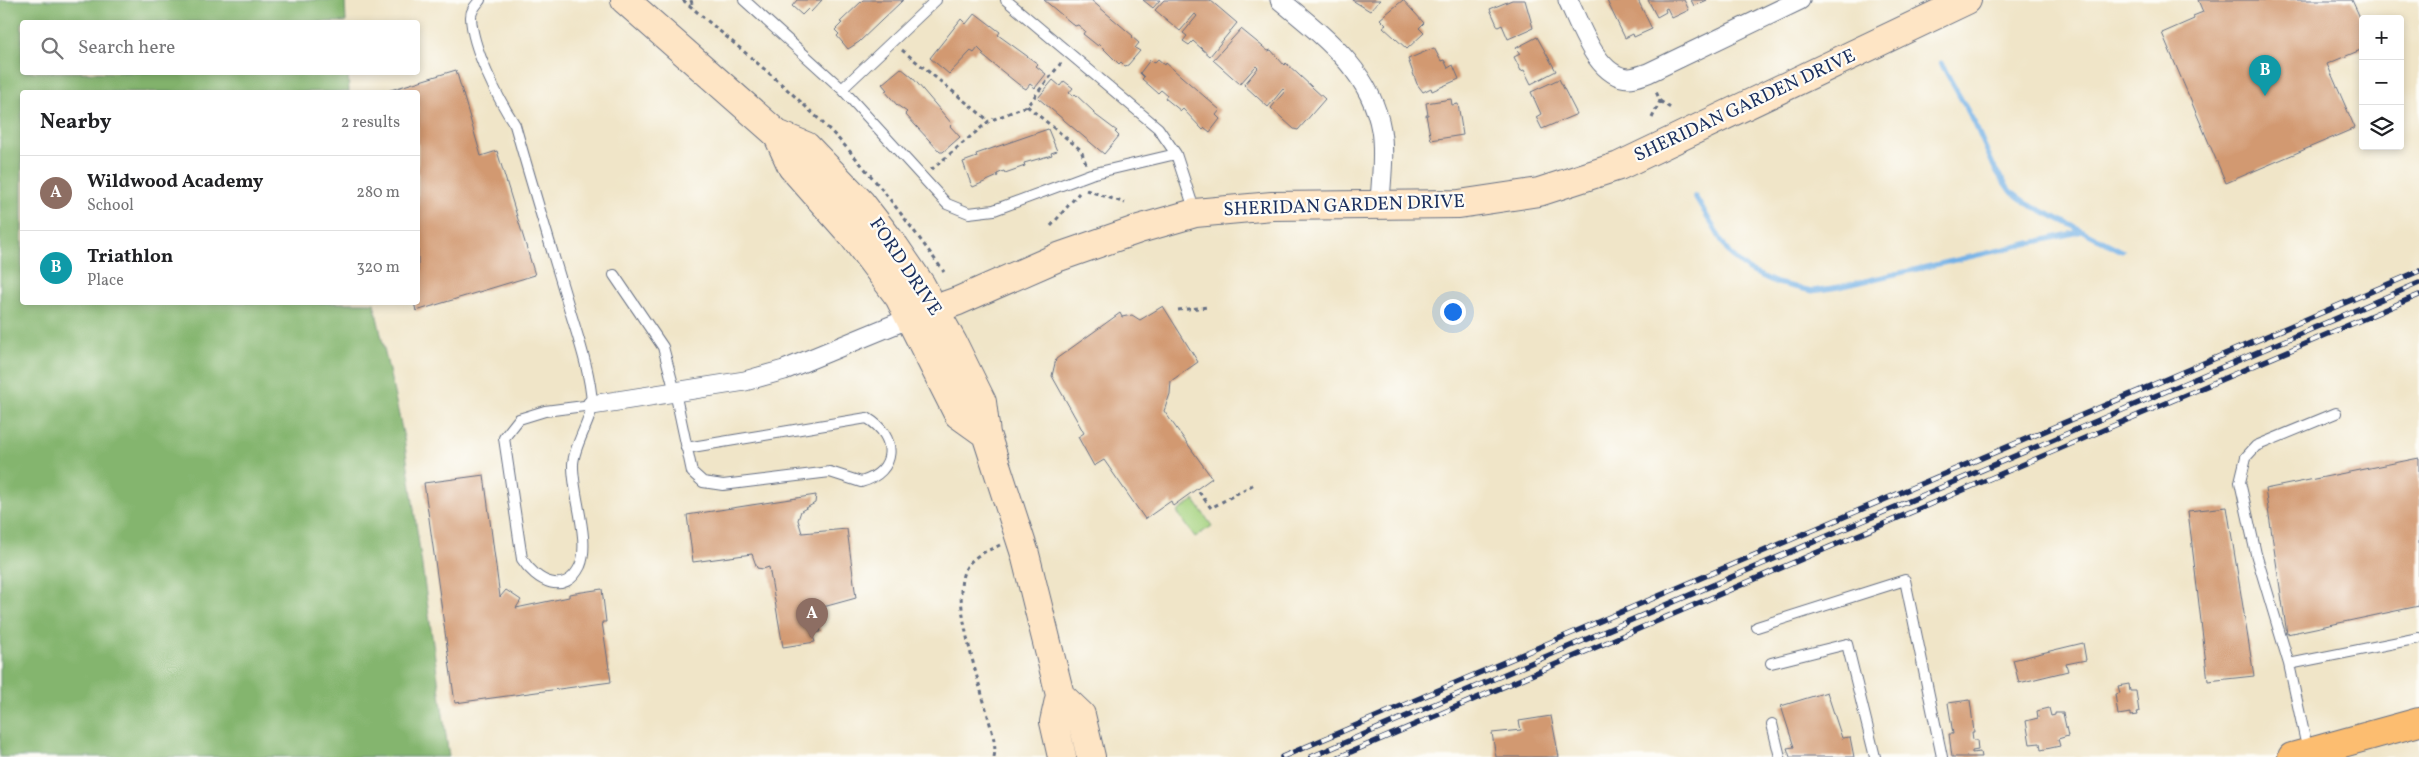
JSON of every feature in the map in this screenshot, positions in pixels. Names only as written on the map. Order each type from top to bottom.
[{"type":"main road","points":[[2300,755],[2419,722]]},
{"type":"street","name":"FORD DRIVE","points":[[625,0],[777,134],[792,167],[853,236],[899,297],[922,314],[982,402],[986,434],[1019,538],[1060,695],[1054,722],[1062,757]]},
{"type":"street","points":[[1280,0],[1338,48],[1357,72],[1372,100],[1381,130],[1380,203]]},
{"type":"street","points":[[1568,0],[1598,60],[1615,75],[1629,78],[1648,73],[1800,0]]},
{"type":"street","name":"SHERIDAN GARDEN DRIVE","points":[[592,405],[745,381],[784,370],[1056,258],[1139,229],[1195,213],[1272,206],[1380,203],[1459,204],[1539,192],[1619,166],[1967,0]]},
{"type":"street","points":[[1060,695],[1081,715],[1091,757]]},
{"type":"lane","points":[[480,0],[473,9],[471,17],[480,51],[498,100],[515,125],[583,355],[592,405],[575,451],[573,466],[584,552],[580,567],[572,577],[563,583],[550,584],[538,578],[528,569],[522,559],[504,438],[520,419],[545,411],[592,405]]},
{"type":"lane","points":[[744,0],[842,89],[946,204],[969,213],[994,210],[1091,174],[1176,154]]},
{"type":"lane","points":[[842,89],[936,0]]},
{"type":"lane","points":[[1006,0],[1158,128],[1176,154],[1195,213]]},
{"type":"lane","points":[[614,275],[662,347],[675,392],[686,448],[692,472],[704,482],[723,485],[830,472],[861,482],[879,475],[890,454],[890,443],[887,435],[867,418],[686,448]]},
{"type":"lane","points":[[2300,755],[2288,664],[2256,554],[2240,482],[2246,457],[2256,446],[2336,413]]},
{"type":"lane","points":[[1757,627],[1905,580],[1942,757]]},
{"type":"lane","points":[[2288,664],[2419,638]]},
{"type":"lane","points":[[1771,663],[1847,644],[1875,757]]},
{"type":"lane","points":[[1772,724],[1780,757]]},
{"type":"path","points":[[691,0],[693,8]]},
{"type":"path","points":[[892,41],[989,121]]},
{"type":"path","points":[[922,178],[989,121],[1027,106],[1070,53]]},
{"type":"path","points":[[1648,73],[1660,100],[1672,109]]},
{"type":"path","points":[[1652,118],[1660,100]]},
{"type":"path","points":[[1027,106],[1081,150],[1091,174],[1083,189],[1051,226]]},
{"type":"path","points":[[1083,189],[1125,203]]},
{"type":"path","points":[[1178,310],[1209,307]]},
{"type":"path","points":[[1199,492],[1211,508],[1256,483]]},
{"type":"path","points":[[994,757],[993,735],[962,613],[961,578],[972,560],[982,552],[1019,538]]},
{"type":"green space","points":[[0,0],[345,0],[346,20],[20,20],[20,75],[348,75],[349,90],[20,90],[20,305],[374,305],[404,438],[449,757],[0,757]]},
{"type":"green space","points":[[1194,500],[1212,526],[1195,537],[1177,512]]},
{"type":"building","points":[[797,0],[822,0],[811,12],[808,9],[802,15],[792,6]]},
{"type":"building","points":[[863,0],[903,0],[859,42],[848,49],[837,36],[839,34],[835,30],[842,23],[840,22]]},
{"type":"building","points":[[1044,0],[1091,0],[1133,36],[1139,43],[1135,48],[1140,51],[1128,65],[1125,66],[1121,62],[1119,64],[1099,44],[1098,46],[1083,34],[1085,31],[1078,25],[1075,26]]},
{"type":"building","points":[[1143,0],[1160,0],[1153,8]]},
{"type":"building","points":[[1164,0],[1210,0],[1237,23],[1210,56],[1193,41],[1189,45],[1183,41],[1187,36],[1183,33],[1197,16],[1195,14],[1180,31],[1155,10]]},
{"type":"building","points":[[1352,0],[1380,0],[1370,11]]},
{"type":"building","points":[[1403,0],[1424,23],[1419,28],[1424,33],[1407,49],[1383,27],[1386,25],[1380,19]]},
{"type":"building","points":[[1512,0],[1525,0],[1533,28],[1508,39],[1502,25],[1498,27],[1490,9]]},
{"type":"building","points":[[1638,0],[1652,29],[1634,37],[1633,34],[1625,38],[1607,1]]},
{"type":"building","points":[[1648,0],[1684,0],[1689,10],[1672,18],[1667,8],[1665,9],[1666,12],[1657,17]]},
{"type":"building","points":[[1691,0],[1707,0],[1694,6]]},
{"type":"building","points":[[2198,0],[2352,0],[2359,15],[2359,51],[2327,64],[2355,128],[2226,183],[2162,33],[2194,19],[2193,16],[2203,12]]},
{"type":"building","points":[[975,13],[1000,32],[998,35],[1038,64],[1036,66],[1046,74],[1035,88],[1030,84],[1026,89],[1018,84],[982,55],[984,54],[978,48],[974,53],[971,51],[949,74],[930,58],[961,19],[966,24]]},
{"type":"building","points":[[1241,29],[1268,51],[1271,50],[1284,65],[1286,63],[1325,99],[1298,130],[1294,129],[1271,108],[1285,91],[1283,89],[1268,107],[1244,85],[1258,68],[1256,66],[1240,84],[1213,60]]},
{"type":"building","points":[[1537,37],[1556,71],[1531,84],[1524,70],[1521,71],[1514,57],[1520,54],[1516,48]]},
{"type":"building","points":[[1434,48],[1441,61],[1444,60],[1448,68],[1453,65],[1459,79],[1432,91],[1431,88],[1423,92],[1417,84],[1408,59]]},
{"type":"building","points":[[1158,59],[1165,65],[1166,63],[1220,110],[1216,115],[1220,119],[1210,132],[1205,128],[1203,130],[1183,109],[1181,111],[1165,98],[1167,95],[1161,90],[1158,93],[1142,79],[1144,77],[1140,73],[1150,60],[1154,63]]},
{"type":"building","points":[[901,68],[912,77],[952,124],[950,126],[960,137],[943,152],[940,152],[905,114],[907,112],[897,105],[885,91],[887,90],[882,84]]},
{"type":"building","points":[[456,70],[481,156],[497,151],[535,275],[416,311],[415,305],[420,305],[420,90],[391,90]]},
{"type":"building","points":[[1559,79],[1577,114],[1542,129],[1536,117],[1541,114],[1531,92]]},
{"type":"building","points":[[1053,80],[1060,86],[1064,81],[1073,88],[1069,93],[1073,96],[1075,94],[1093,113],[1117,131],[1115,132],[1119,136],[1104,154],[1038,98]]},
{"type":"building","points":[[1451,99],[1452,105],[1458,104],[1463,135],[1431,140],[1426,115],[1428,115],[1426,103]]},
{"type":"building","points":[[1048,129],[1057,151],[1051,153],[1052,155],[1024,163],[1025,166],[1005,173],[1004,171],[997,174],[998,176],[973,187],[963,162],[977,157],[976,154]]},
{"type":"building","points":[[1163,306],[1198,362],[1171,381],[1170,394],[1164,411],[1212,478],[1173,506],[1171,501],[1145,519],[1104,460],[1094,466],[1078,437],[1084,433],[1052,376],[1056,359],[1120,313],[1122,317],[1132,315],[1140,320]]},
{"type":"building","points":[[2419,458],[2419,606],[2287,634],[2265,489]]},
{"type":"building","points":[[484,475],[500,597],[506,590],[521,600],[516,608],[569,597],[569,594],[602,589],[606,622],[602,622],[611,682],[455,703],[424,483]]},
{"type":"building","points":[[816,495],[815,503],[801,511],[798,520],[802,533],[847,529],[856,598],[816,609],[821,632],[812,633],[815,642],[783,647],[769,567],[757,568],[752,554],[693,562],[687,515]]},
{"type":"building","points":[[2227,507],[2254,676],[2208,681],[2188,511]]},
{"type":"building","points":[[2083,643],[2086,660],[2066,664],[2068,671],[2019,683],[2013,660]]},
{"type":"building","points":[[2129,684],[2130,691],[2136,691],[2138,715],[2131,716],[2131,713],[2118,715],[2115,694],[2120,693],[2118,686]]},
{"type":"building","points":[[1827,692],[1842,738],[1850,737],[1854,757],[1790,757],[1787,748],[1794,747],[1781,706]]},
{"type":"building","points":[[1970,700],[1974,732],[1972,732],[1973,740],[1977,740],[1978,750],[1972,751],[1972,753],[1980,752],[1981,757],[1952,757],[1949,734],[1953,734],[1948,703]]},
{"type":"building","points":[[2049,708],[2051,716],[2055,715],[2055,713],[2063,713],[2068,736],[2058,739],[2060,746],[2041,750],[2040,743],[2030,744],[2026,721],[2038,718],[2037,711]]},
{"type":"building","points":[[1551,716],[1559,757],[1496,757],[1492,733],[1521,730],[1519,721]]},
{"type":"waterway","points":[[1941,63],[1974,122],[1995,169],[2010,191],[2028,204],[2083,231]]},
{"type":"waterway","points":[[1695,196],[1729,253],[1748,270],[1777,283],[1812,291],[1839,287],[2083,231],[2122,251]]},
{"type":"railway","points":[[1282,757],[2419,271]]},
{"type":"railway","points":[[1311,757],[2419,283]]},
{"type":"railway","points":[[1339,757],[2419,295]]},
{"type":"place","name":"Triathlon","points":[[2265,96]]},
{"type":"place","name":"Wildwood Academy","points":[[812,639]]}]
